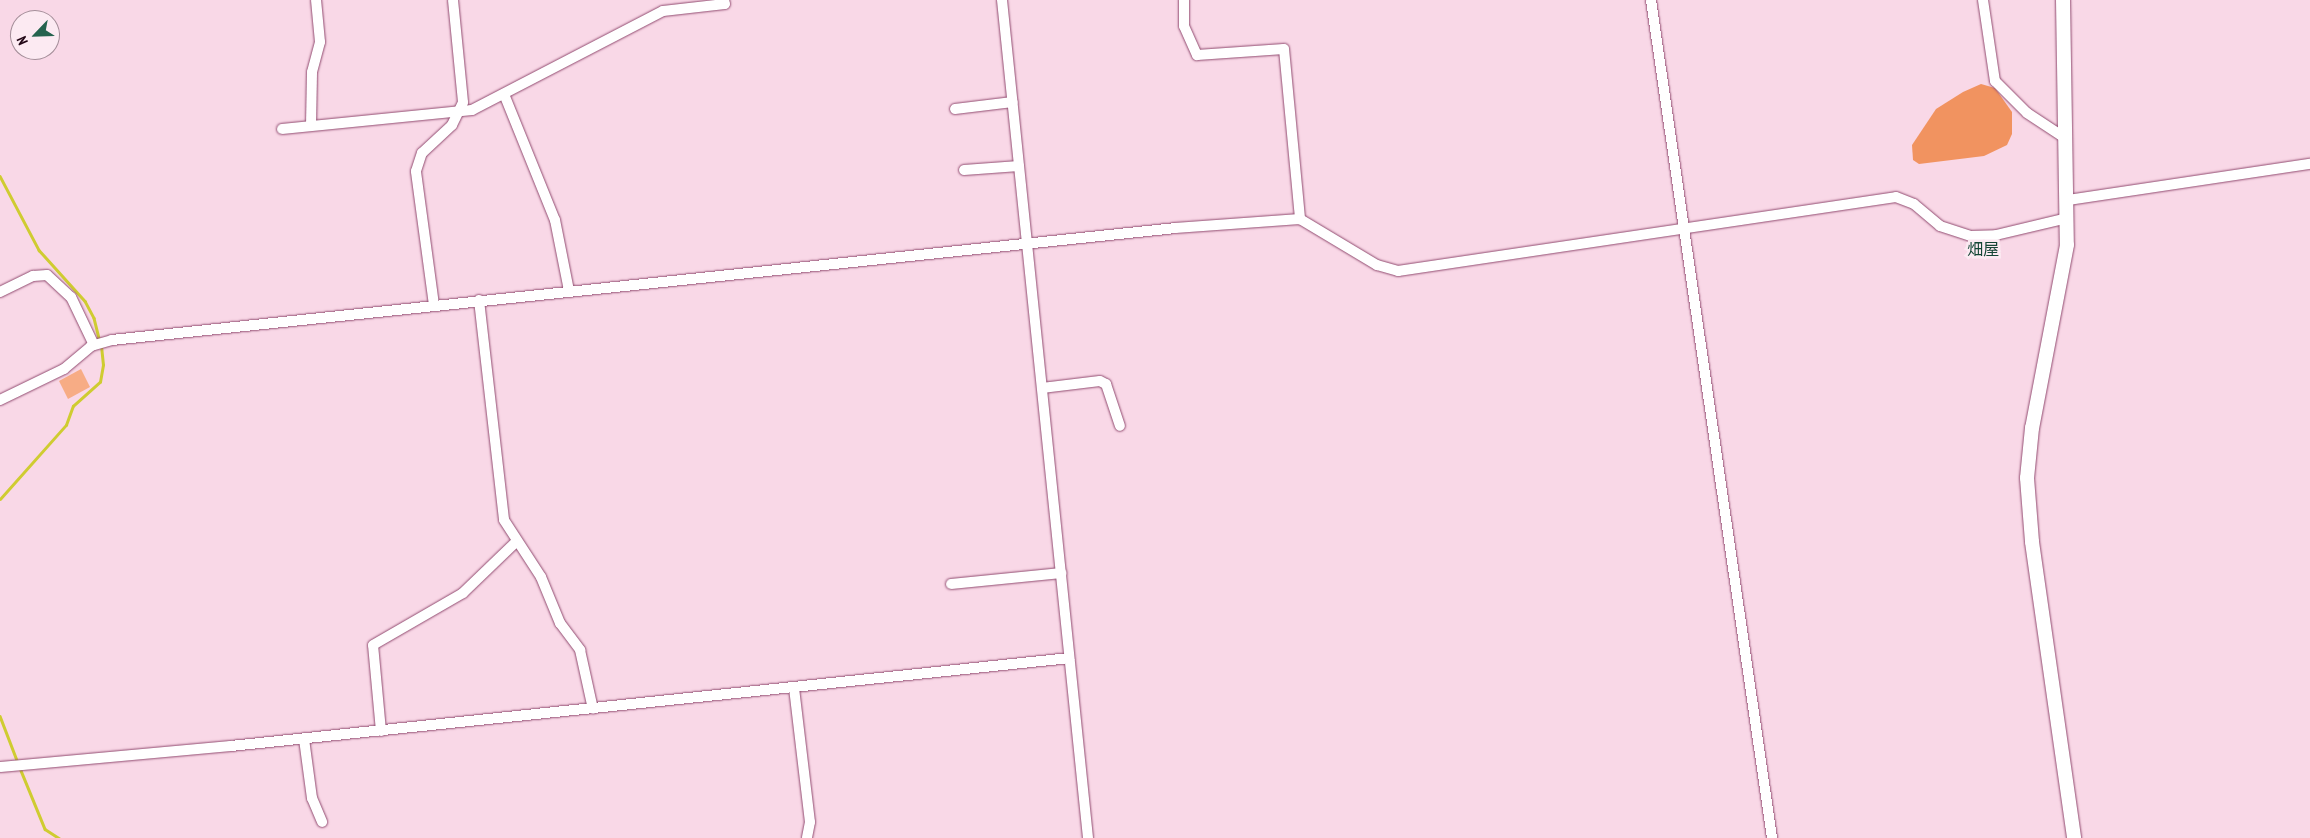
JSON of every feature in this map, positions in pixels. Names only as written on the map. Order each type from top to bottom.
[{"type":"street","points":[[311,125],[312,72],[320,42],[316,0]]},
{"type":"street","points":[[434,305],[416,171],[422,153],[452,126],[459,113],[464,94],[453,0]]},
{"type":"street","points":[[282,129],[459,113],[504,94],[663,11],[725,4],[724,0]]},
{"type":"street","points":[[1002,0],[1088,838]]},
{"type":"street","points":[[1184,0],[1184,26],[1192,52],[1197,55],[1284,49],[1300,220]]},
{"type":"street","points":[[1651,0],[1772,838]]},
{"type":"street","points":[[1983,0],[1995,81],[2027,113],[2065,138]]},
{"type":"street","points":[[2063,0],[2068,218],[2064,268],[2032,428],[2027,478],[2032,542],[2074,838]]},
{"type":"street","points":[[504,94],[555,220],[569,291]]},
{"type":"street","points":[[955,109],[1013,102]]},
{"type":"street","points":[[2068,200],[2310,164]]},
{"type":"street","points":[[964,170],[1019,166]]},
{"type":"street","points":[[0,400],[64,370],[80,353],[94,345],[106,342],[188,330],[1027,246],[1175,228],[1300,220],[1376,264],[1398,271],[1896,197],[1914,204],[1940,226],[1971,236],[1996,235],[2068,218]]},
{"type":"street","points":[[0,292],[33,276],[47,275],[71,297],[94,345]]},
{"type":"street","points":[[479,300],[500,502],[508,531],[541,576],[560,623],[580,650],[593,708]]},
{"type":"street","points":[[1042,388],[1100,381],[1106,384],[1120,426]]},
{"type":"street","points":[[381,731],[373,645],[464,593],[516,542]]},
{"type":"street","points":[[951,584],[1061,572]]},
{"type":"street","points":[[0,767],[304,739],[1070,658]]},
{"type":"street","points":[[794,688],[810,822],[807,838]]},
{"type":"street","points":[[304,739],[312,798],[322,822]]},
{"type":"shaded area","points":[[1981,84],[1995,88],[2012,112],[2012,134],[2007,145],[1984,156],[1919,164],[1913,160],[1912,145],[1936,109],[1963,92]]},
{"type":"shaded area","points":[[81,369],[90,387],[68,399],[59,381]]},
{"type":"waterway","points":[[0,176],[39,250],[85,301],[94,318],[100,342]]},
{"type":"waterway","points":[[0,499],[66,425],[73,406],[100,382],[103,365],[101,347]]},
{"type":"waterway","points":[[0,716],[18,763]]},
{"type":"waterway","points":[[20,768],[45,829],[59,838]]},
{"type":"district","name":"畑屋","points":[[1983,249]]}]
